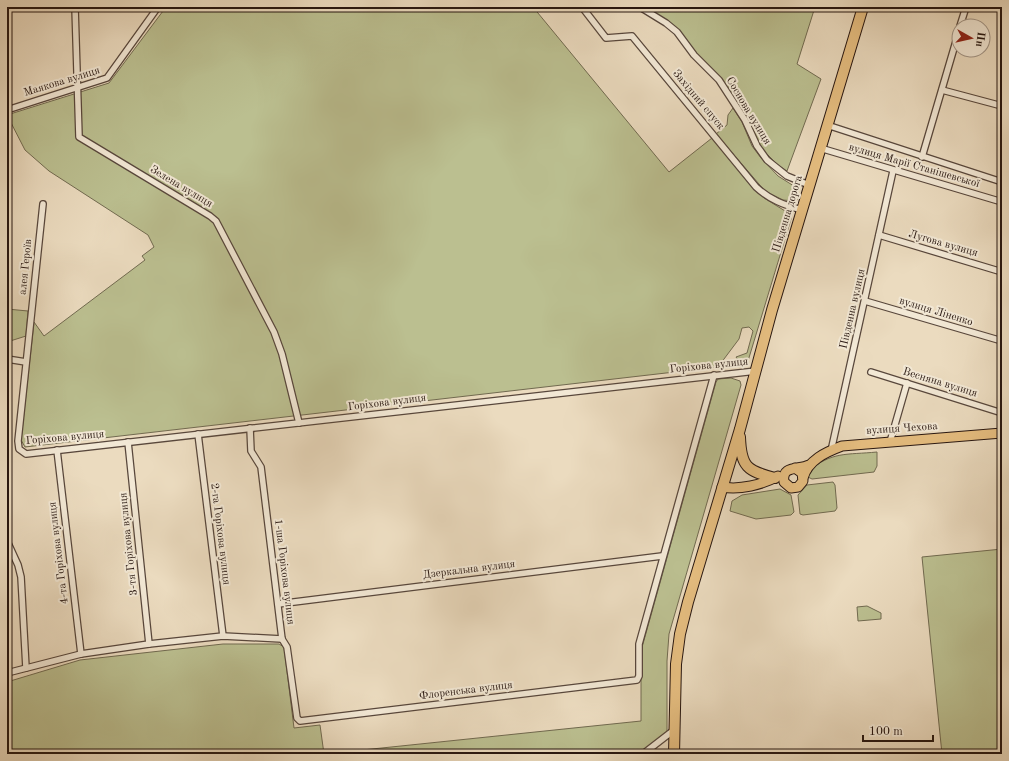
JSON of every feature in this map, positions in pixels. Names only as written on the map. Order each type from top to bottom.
[{"type":"highway","name":"Південна дорога","points":[[674,754],[676,664],[680,634],[740,429],[772,310],[863,7]]},
{"type":"highway","points":[[740,429],[741,455],[746,466],[757,474],[776,478]]},
{"type":"main road","name":"вулиця Чехова","points":[[796,468],[809,465],[842,446],[1002,433]]},
{"type":"main road","points":[[763,482],[775,482],[791,488],[798,487],[809,465]]},
{"type":"main road","points":[[722,487],[733,488],[763,482],[776,478],[786,471],[796,468],[800,471],[803,478]]},
{"type":"main road","points":[[786,471],[783,477],[786,486]]},
{"type":"street","name":"Зелена вулиця","points":[[76,7],[79,137],[216,221],[274,332],[282,354],[299,423]]},
{"type":"street","name":"Маякова вулиця","points":[[7,110],[108,78],[158,7]]},
{"type":"street","name":"Західний спуск","points":[[582,7],[606,38],[632,36],[761,192],[780,204],[802,210]]},
{"type":"street","name":"Соснова вулиця","points":[[640,7],[666,22],[677,32],[694,56],[719,80],[745,120],[757,146],[767,160],[787,176],[809,185]]},
{"type":"street","points":[[963,18],[966,7]]},
{"type":"street","points":[[922,157],[951,58]]},
{"type":"street","points":[[942,90],[1002,106]]},
{"type":"street","name":"вулиця Марії Станішевської","points":[[827,125],[1002,182]]},
{"type":"street","name":"вулиця Марії Станішевської","points":[[820,148],[893,171],[1002,202]]},
{"type":"street","name":"Південна вулиця","points":[[831,451],[893,171]]},
{"type":"street","name":"алея Героїв","points":[[21,451],[18,441],[43,204]]},
{"type":"street","name":"Лугова вулиця","points":[[879,235],[1002,272]]},
{"type":"street","name":"вулиця Ліненко","points":[[865,301],[1002,341]]},
{"type":"street","points":[[7,359],[26,362]]},
{"type":"street","name":"Горіхова вулиця","points":[[21,451],[26,454],[756,371]]},
{"type":"street","name":"Весняна вулиця","points":[[871,372],[1002,413]]},
{"type":"street","points":[[662,556],[714,376]]},
{"type":"street","points":[[890,442],[907,383]]},
{"type":"street","name":"1-ша Горіхова вулиця","points":[[250,428],[251,451],[261,467],[282,639],[287,647],[298,720]]},
{"type":"street","name":"2-га Горіхова вулиця","points":[[198,434],[223,636]]},
{"type":"street","name":"3-тя Горіхова вулиця","points":[[128,442],[149,644]]},
{"type":"street","name":"4-та Горіхова вулиця","points":[[57,450],[81,654]]},
{"type":"street","points":[[7,541],[18,565],[21,577],[26,668]]},
{"type":"street","name":"Дзеркальна вулиця","points":[[278,604],[662,556]]},
{"type":"street","name":"Флоренська вулиця","points":[[298,720],[637,680],[639,676],[639,644],[662,556]]},
{"type":"street","points":[[7,673],[81,654],[149,644],[223,636],[282,639]]},
{"type":"street","points":[[643,754],[674,730]]},
{"type":"green space","points":[[166,7],[533,7],[669,172],[712,138],[764,198],[790,214],[791,219],[748,361],[740,363],[736,357],[747,353],[753,331],[749,327],[742,328],[739,339],[718,367],[25,447],[21,440],[34,322],[44,336],[145,260],[142,256],[154,247],[148,235],[49,171],[25,150],[7,115],[109,83]]},
{"type":"green space","points":[[640,7],[815,7],[797,64],[821,79],[787,171],[778,165],[762,149],[747,118],[721,79],[697,58],[678,33]]},
{"type":"green space","points":[[733,108],[742,122],[752,146],[761,158],[778,176],[797,188],[797,200],[783,200],[765,191],[716,134],[727,125],[728,115]]},
{"type":"green space","points":[[7,309],[28,311],[26,336],[7,342]]},
{"type":"green space","points":[[731,378],[740,381],[741,385],[669,634],[667,661],[667,732],[641,753],[630,754],[324,754],[641,721],[641,651],[716,382],[718,379]]},
{"type":"green space","points":[[877,452],[877,466],[874,472],[812,479],[808,477],[808,472],[816,465],[832,457],[848,454]]},
{"type":"green space","points":[[833,482],[835,485],[837,508],[835,511],[803,515],[800,514],[798,495],[807,485]]},
{"type":"green space","points":[[780,489],[791,495],[794,512],[791,515],[756,519],[730,511],[732,501],[742,495]]},
{"type":"green space","points":[[1002,549],[1002,754],[942,754],[922,557]]},
{"type":"green space","points":[[867,606],[881,613],[881,619],[858,621],[857,607]]},
{"type":"green space","points":[[223,644],[279,644],[284,647],[294,728],[320,725],[324,754],[7,754],[7,682],[80,660]]}]
